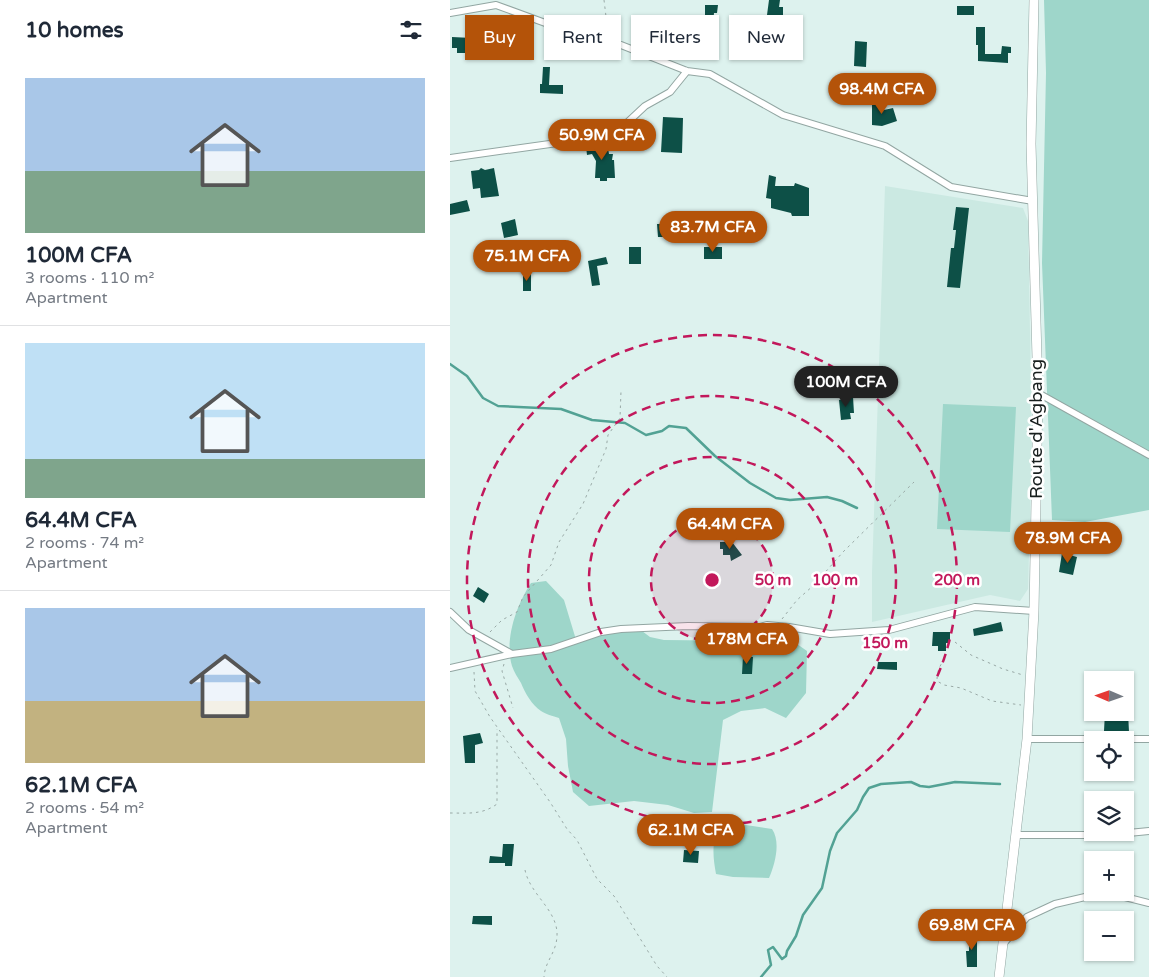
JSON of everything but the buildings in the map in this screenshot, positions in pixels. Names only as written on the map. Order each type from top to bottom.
[{"type":"main road","name":"Route d'Agbang","points":[[999,977],[1027,739],[1034,611],[1038,393],[1031,144],[1034,0]]},
{"type":"street","points":[[450,13],[496,4],[544,23]]},
{"type":"street","points":[[621,46],[686,71],[710,74],[783,115],[885,146],[951,187],[1033,201]]},
{"type":"street","points":[[450,158],[614,135],[646,106],[670,92],[686,71]]},
{"type":"street","points":[[1038,393],[1149,455]]},
{"type":"street","points":[[450,668],[552,648],[601,632],[621,628],[777,626],[830,634],[889,630],[975,607],[1034,611]]},
{"type":"street","points":[[450,612],[469,630],[509,655]]},
{"type":"street","points":[[1027,739],[1149,740]]},
{"type":"street","points":[[1015,834],[1108,835],[1149,831]]},
{"type":"street","points":[[1003,944],[1027,917],[1055,904],[1098,894],[1113,894],[1149,903]]},
{"type":"path","points":[[604,0],[606,15]]},
{"type":"path","points":[[484,638],[502,620],[517,612],[523,597],[551,565],[559,542],[583,504],[606,449],[608,435],[620,418],[621,391]]},
{"type":"path","points":[[777,626],[797,600],[814,585],[843,552],[914,482]]},
{"type":"path","points":[[955,642],[971,655],[1002,669],[1030,678]]},
{"type":"path","points":[[509,655],[502,671],[512,708]]},
{"type":"path","points":[[945,659],[937,675],[937,681],[944,686],[961,688],[992,701],[1029,707]]},
{"type":"path","points":[[473,663],[475,691],[497,728],[567,829],[577,840],[597,879],[614,896],[657,966],[667,977]]},
{"type":"path","points":[[450,813],[488,811],[496,804],[497,728]]},
{"type":"path","points":[[526,870],[531,886],[555,922],[557,934],[556,949],[549,960],[544,977]]},
{"type":"shaded area","points":[[885,186],[1023,208],[1028,221],[1032,444],[1028,589],[1020,601],[990,595],[872,622]]},
{"type":"green space","points":[[1044,0],[1149,0],[1149,510],[1085,522],[1052,520],[1042,263],[1046,73]]},
{"type":"green space","points":[[943,404],[1016,407],[1010,532],[937,529]]},
{"type":"green space","points":[[546,581],[564,600],[577,643],[619,629],[642,631],[650,637],[664,640],[759,641],[797,644],[807,651],[806,693],[786,718],[765,708],[741,711],[723,720],[712,812],[694,813],[668,805],[634,801],[589,806],[573,792],[568,766],[566,739],[559,718],[543,712],[532,702],[512,666],[510,656],[513,622],[521,601],[531,583]]},
{"type":"green space","points":[[733,823],[772,829],[775,834],[777,847],[769,878],[733,877],[716,874],[714,850],[717,832],[720,826]]},
{"type":"waterway","points":[[450,364],[467,376],[483,398],[498,406],[561,409],[592,420],[625,423],[646,435],[662,431],[669,426],[686,428],[715,456],[750,483],[776,498],[790,500],[827,497],[857,508]]},
{"type":"waterway","points":[[761,977],[771,965],[768,950],[773,947],[782,959],[786,956],[796,936],[803,915],[822,888],[830,851],[837,833],[857,810],[869,788],[881,784],[911,782],[929,787],[955,782],[1000,784]]}]
